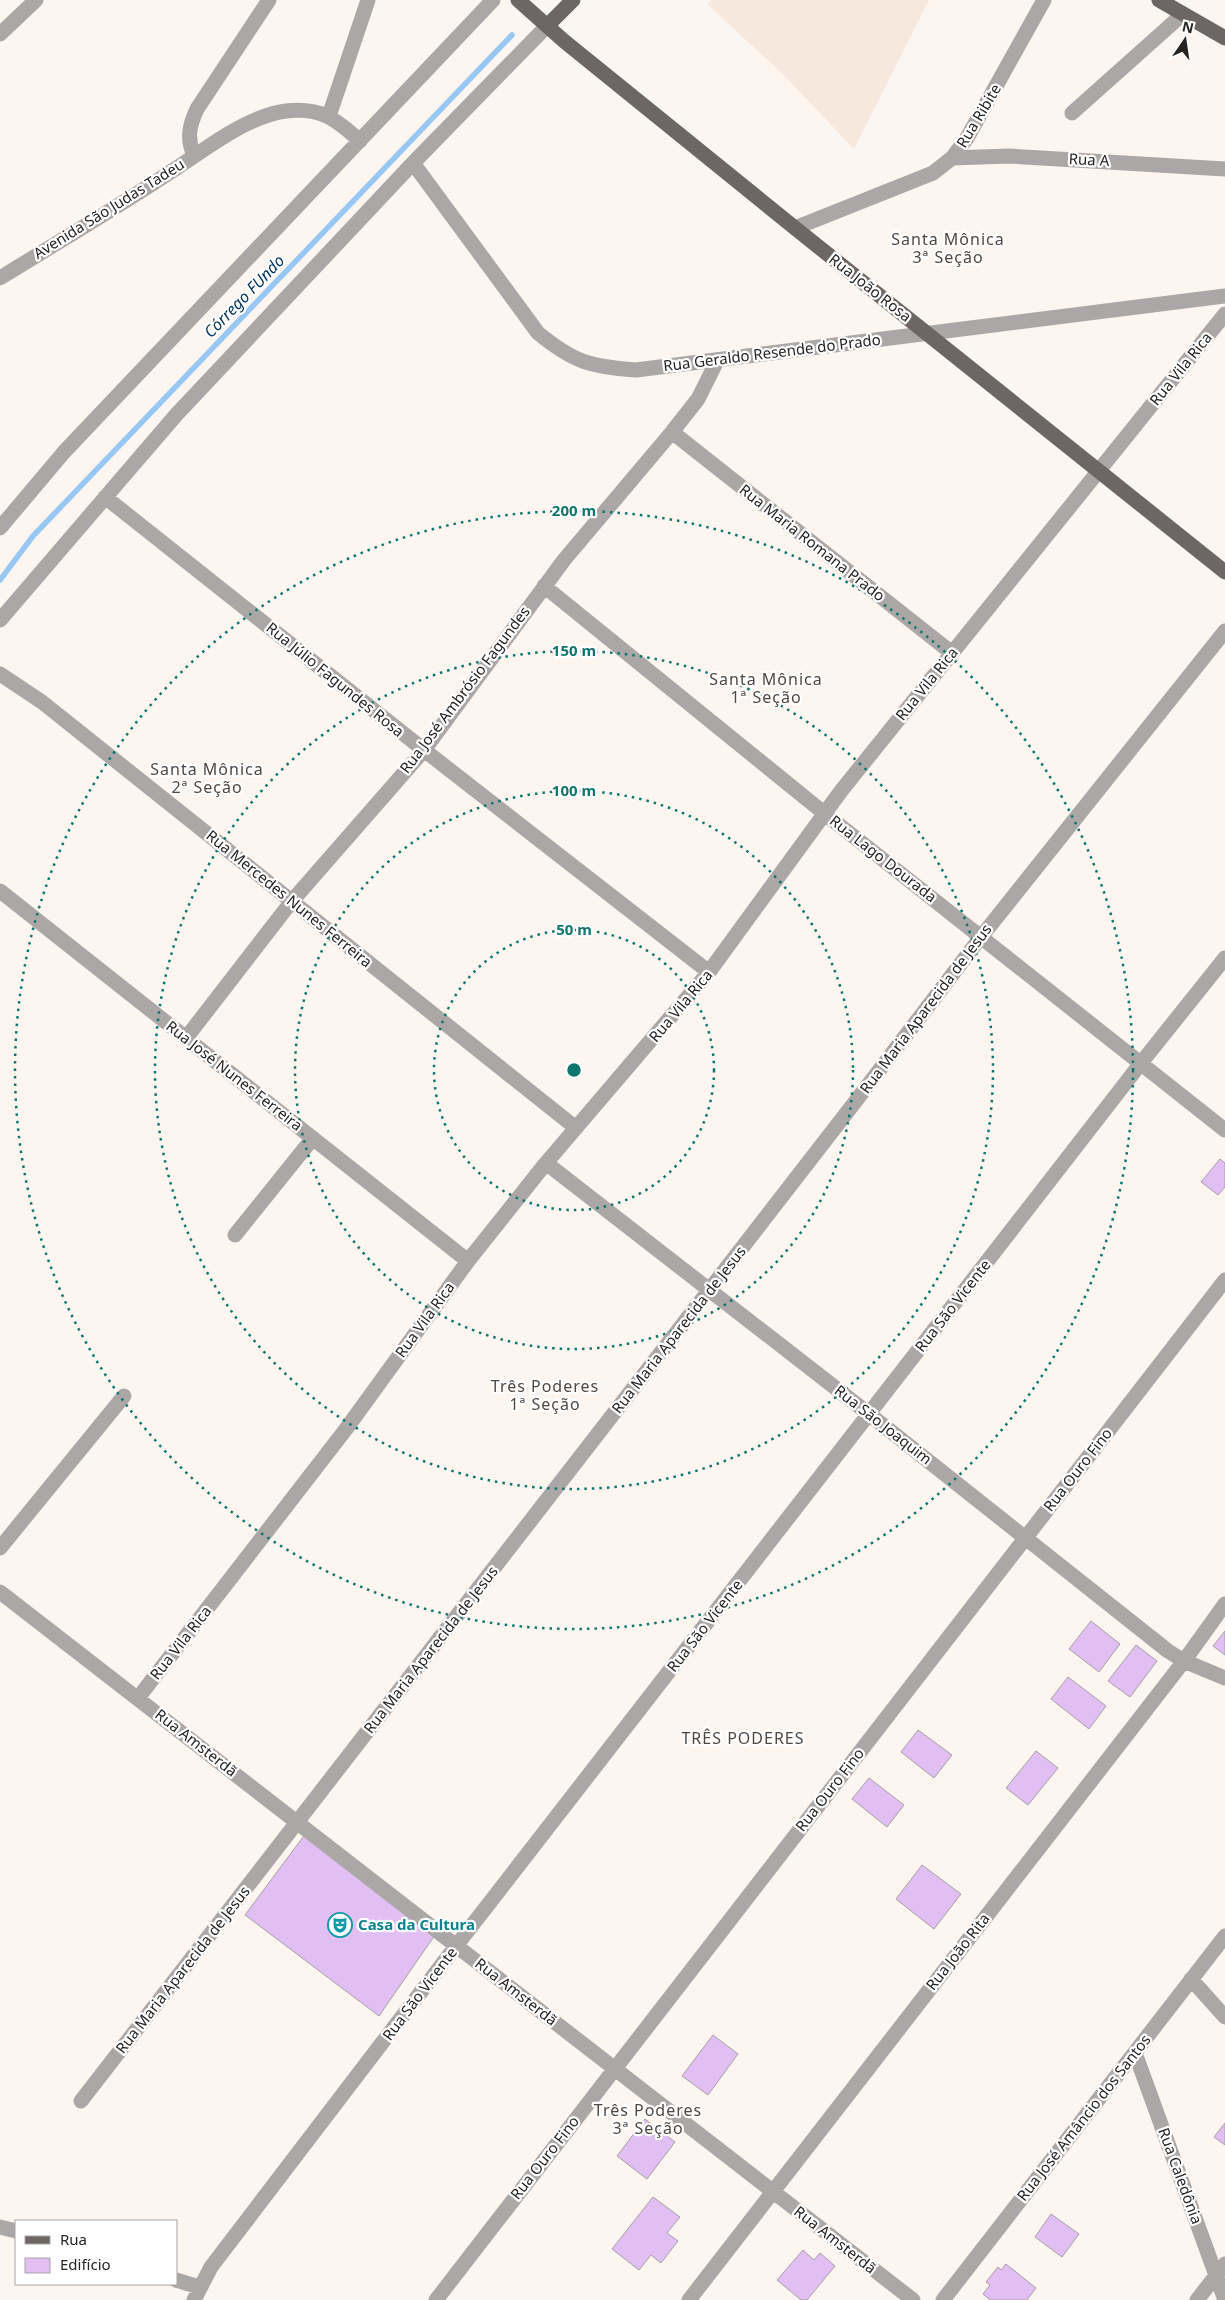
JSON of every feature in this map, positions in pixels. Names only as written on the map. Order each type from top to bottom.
[{"type":"main road","name":"Rua João Rosa","points":[[518,0],[547,26],[795,228],[1225,572]]},
{"type":"main road","points":[[547,26],[573,0]]},
{"type":"main road","points":[[1159,0],[1225,38]]},
{"type":"street","points":[[0,34],[36,0]]},
{"type":"street","name":"Avenida São Judas Tadeu","points":[[0,278],[177,168],[194,155],[189,132],[197,109],[269,0]]},
{"type":"street","points":[[329,116],[368,0]]},
{"type":"street","points":[[0,528],[64,452],[493,0]]},
{"type":"street","name":"Rua Ribite","points":[[795,228],[933,173],[952,158],[967,138],[1044,0]]},
{"type":"street","points":[[1072,113],[1183,14]]},
{"type":"street","points":[[0,620],[104,496],[235,352],[413,163],[547,26]]},
{"type":"street","points":[[194,155],[234,131],[284,111],[297,110],[329,116],[338,121],[360,141]]},
{"type":"street","name":"Rua A","points":[[952,158],[1009,156],[1225,169]]},
{"type":"street","name":"Rua Geraldo Resende do Prado","points":[[413,163],[538,333],[559,350],[584,363],[636,370],[1225,296]]},
{"type":"street","name":"Rua Vila Rica","points":[[138,1698],[346,1429],[468,1261],[546,1163],[709,972],[824,812],[1225,314]]},
{"type":"street","name":"Rua José Ambrósio Fagundes","points":[[186,1038],[292,901],[424,750],[544,586],[698,399],[717,361]]},
{"type":"street","name":"Rua Maria Romana Prado","points":[[672,432],[952,653]]},
{"type":"street","name":"Rua Júlio Fagundes Rosa","points":[[104,496],[424,750],[709,972]]},
{"type":"street","name":"Rua Lago Dourada","points":[[544,586],[824,812],[1225,1130]]},
{"type":"street","name":"Rua Maria Aparecida de Jesus","points":[[81,2101],[710,1290],[981,937],[1225,631]]},
{"type":"street","name":"Rua Mercedes Nunes Ferreira","points":[[0,674],[42,702],[576,1128]]},
{"type":"street","name":"Rua José Nunes Ferreira","points":[[0,891],[468,1261]]},
{"type":"street","name":"Rua São Vicente","points":[[196,2293],[211,2266],[456,1946],[1141,1063],[1225,958]]},
{"type":"street","points":[[235,1235],[313,1138]]},
{"type":"street","name":"Rua São Joaquim","points":[[546,1163],[1026,1537],[1168,1651],[1184,1661],[1225,1678]]},
{"type":"street","name":"Rua Ouro Fino","points":[[436,2300],[1225,1280]]},
{"type":"street","points":[[0,1548],[124,1396]]},
{"type":"street","name":"Rua Amsterdã","points":[[0,1592],[913,2300]]},
{"type":"street","name":"Rua João Rita","points":[[689,2300],[1184,1661],[1225,1604]]},
{"type":"street","name":"Rua José Amâncio dos Santos","points":[[943,2300],[1225,1936]]},
{"type":"street","points":[[1191,1979],[1225,2017]]},
{"type":"street","name":"Rua Caledônia","points":[[1135,2053],[1221,2270],[1225,2300]]},
{"type":"street","points":[[0,2226],[15,2232]]},
{"type":"street","points":[[1197,2300],[1221,2270]]},
{"type":"street","points":[[178,2281],[196,2293]]},
{"type":"shaded area","points":[[712,0],[929,0],[854,149],[781,72],[707,4]]},
{"type":"building","points":[[1220,1159],[1225,1163],[1225,1187],[1218,1195],[1201,1182]]},
{"type":"building","points":[[1091,1621],[1120,1644],[1099,1672],[1069,1649]]},
{"type":"building","points":[[1225,1631],[1225,1655],[1213,1646]]},
{"type":"building","points":[[1136,1645],[1157,1661],[1130,1697],[1108,1681]]},
{"type":"building","points":[[1068,1677],[1106,1706],[1089,1729],[1051,1699]]},
{"type":"building","points":[[918,1730],[952,1755],[934,1778],[901,1752]]},
{"type":"building","points":[[1036,1751],[1058,1768],[1028,1805],[1006,1788]]},
{"type":"building","points":[[869,1778],[904,1805],[887,1827],[852,1799]]},
{"type":"building","name":"Casa da Cultura","points":[[306,1833],[435,1935],[379,2016],[245,1915]]},
{"type":"building","points":[[922,1865],[961,1894],[934,1929],[896,1899]]},
{"type":"building","points":[[713,2035],[738,2054],[708,2095],[682,2076]]},
{"type":"building","points":[[645,2119],[675,2142],[647,2179],[617,2156]]},
{"type":"building","points":[[1225,2123],[1225,2145],[1214,2137]]},
{"type":"building","points":[[653,2197],[680,2217],[667,2233],[678,2241],[661,2263],[651,2255],[639,2270],[612,2249]]},
{"type":"building","points":[[1051,2214],[1079,2234],[1062,2257],[1035,2237]]},
{"type":"building","points":[[803,2250],[814,2260],[820,2253],[835,2266],[807,2300],[801,2300],[777,2280]]},
{"type":"building","points":[[1006,2264],[1036,2288],[1027,2300],[990,2300],[983,2294],[990,2285],[986,2282],[998,2267],[1001,2270]]},
{"type":"waterway","name":"Córrego FUndo","points":[[0,580],[33,536],[512,35]]},
{"type":"place","name":"Casa da Cultura","points":[[340,1925]]},
{"type":"district","name":"Santa Mônica 3ª Seção","points":[[948,248]]},
{"type":"district","name":"Santa Mônica 1ª Seção","points":[[766,688]]},
{"type":"district","name":"Santa Mônica 2ª Seção","points":[[207,778]]},
{"type":"district","name":"Três Poderes 1ª Seção","points":[[545,1395]]},
{"type":"district","name":"TRÊS PODERES","points":[[743,1738]]},
{"type":"district","name":"Três Poderes 3ª Seção","points":[[648,2119]]}]
